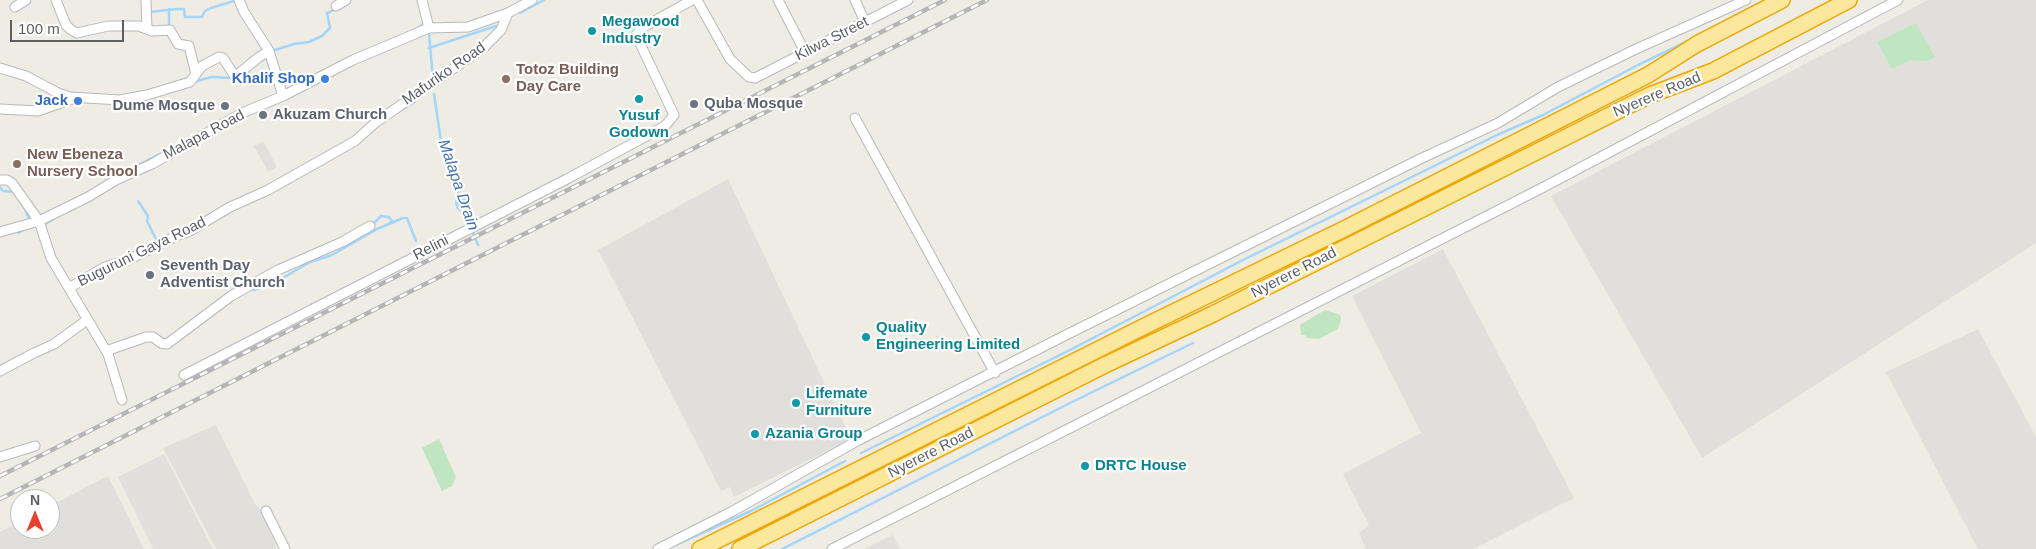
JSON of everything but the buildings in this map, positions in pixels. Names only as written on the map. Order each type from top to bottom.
[{"type":"highway","name":"Nyerere Road","points":[[700,549],[1640,80],[1697,44],[1782,0]]},
{"type":"highway","name":"Nyerere Road","points":[[740,549],[1107,364],[1213,314],[1641,99],[1713,70],[1849,0]]},
{"type":"street","points":[[15,7],[26,0]]},
{"type":"street","points":[[56,0],[66,25],[77,33],[108,26],[139,26],[152,31],[170,30],[178,44],[189,46],[196,74]]},
{"type":"street","points":[[146,0],[147,29]]},
{"type":"street","points":[[239,0],[244,12],[269,51],[283,96]]},
{"type":"street","points":[[336,6],[346,0]]},
{"type":"street","points":[[422,0],[428,28]]},
{"type":"street","name":"Mafuriko Road","points":[[428,28],[468,27],[508,13],[532,0]]},
{"type":"street","name":"Relini","points":[[184,376],[567,179],[665,126],[674,115],[636,35],[642,28],[692,0]]},
{"type":"street","name":"Kilwa Street","points":[[697,0],[730,59],[749,77],[755,78],[908,0]]},
{"type":"street","points":[[778,0],[805,52]]},
{"type":"street","points":[[854,0],[865,22]]},
{"type":"street","points":[[658,549],[733,512],[857,441],[1420,158],[1498,123],[1558,87],[1636,49],[1746,0]]},
{"type":"street","points":[[832,549],[1540,189],[1898,0]]},
{"type":"street","name":"Mafuriko Road","points":[[268,190],[355,141],[375,123],[432,82],[465,62],[501,30],[508,13]]},
{"type":"street","name":"Malapa Road","points":[[0,232],[39,222],[88,197],[116,180],[152,164],[242,113],[283,96],[338,67],[428,28]]},
{"type":"street","points":[[0,68],[26,76],[58,93],[75,97],[120,100],[190,82],[202,66],[219,57],[224,58],[234,75],[237,75],[269,51]]},
{"type":"street","points":[[0,109],[38,111],[68,102],[75,97]]},
{"type":"street","points":[[854,118],[995,373]]},
{"type":"street","points":[[0,180],[7,180],[12,183],[39,222],[51,258],[106,351],[122,400]]},
{"type":"street","name":"Buguruni Gaya Road","points":[[69,288],[105,267],[128,260],[190,231],[230,207],[268,190]]},
{"type":"street","points":[[106,351],[146,337],[153,337],[161,343],[168,344],[231,296],[278,270],[342,242],[370,226]]},
{"type":"street","points":[[0,371],[34,352],[54,344],[86,320]]},
{"type":"street","points":[[0,457],[36,446]]},
{"type":"street","points":[[266,511],[285,549]]},
{"type":"shaded area","points":[[1928,0],[2036,0],[2036,243],[1702,458],[1551,196]]},
{"type":"shaded area","points":[[263,141],[277,167],[268,172],[254,146]]},
{"type":"shaded area","points":[[728,179],[851,439],[734,497],[730,487],[721,491],[598,250]]},
{"type":"shaded area","points":[[1443,249],[1574,498],[1473,549],[1366,549],[1359,533],[1369,525],[1343,474],[1421,433],[1352,296]]},
{"type":"shaded area","points":[[1978,329],[2036,437],[2036,549],[1978,549],[1886,372]]},
{"type":"shaded area","points":[[216,425],[255,504],[261,510],[277,549],[216,549],[163,448]]},
{"type":"shaded area","points":[[164,454],[213,549],[153,549],[118,477]]},
{"type":"shaded area","points":[[108,476],[144,549],[0,549],[0,532],[10,527],[10,539],[60,539],[60,501]]},
{"type":"shaded area","points":[[893,535],[900,549],[864,549]]},
{"type":"green space","points":[[1916,23],[1935,57],[1926,61],[1910,60],[1892,69],[1877,42]]},
{"type":"green space","points":[[1325,310],[1340,315],[1341,319],[1338,329],[1319,339],[1307,338],[1305,335],[1301,335],[1300,325]]},
{"type":"green space","points":[[439,439],[456,477],[452,486],[442,491],[422,448]]},
{"type":"waterway","points":[[149,12],[184,9],[185,17],[202,17],[205,11],[211,8],[237,0]]},
{"type":"waterway","points":[[520,13],[544,0]]},
{"type":"waterway","points":[[169,9],[169,28]]},
{"type":"waterway","points":[[272,51],[294,44],[309,42],[322,36],[330,28],[327,13],[336,9]]},
{"type":"waterway","points":[[416,30],[425,22]]},
{"type":"waterway","points":[[429,48],[496,26]]},
{"type":"waterway","name":"Malapa Drain","points":[[426,32],[429,33],[433,79]]},
{"type":"waterway","points":[[861,453],[1068,351],[1243,260],[1497,135],[1543,115],[1688,41]]},
{"type":"waterway","points":[[194,82],[211,77],[232,78]]},
{"type":"waterway","name":"Malapa Drain","points":[[434,94],[442,148],[462,203]]},
{"type":"waterway","points":[[403,109],[415,102]]},
{"type":"waterway","points":[[130,169],[168,150]]},
{"type":"waterway","points":[[0,187],[3,191],[16,192]]},
{"type":"waterway","points":[[138,201],[148,216],[147,221],[158,243]]},
{"type":"waterway","name":"Malapa Drain","points":[[463,205],[470,225]]},
{"type":"waterway","points":[[24,206],[30,222]]},
{"type":"waterway","points":[[42,226],[60,215]]},
{"type":"waterway","points":[[372,225],[381,216],[389,217],[392,221],[390,222]]},
{"type":"waterway","points":[[254,290],[281,279],[310,262],[332,255],[377,229],[403,218],[407,218],[416,241]]},
{"type":"waterway","points":[[18,233],[25,229]]},
{"type":"waterway","name":"Malapa Drain","points":[[472,230],[478,245]]},
{"type":"waterway","points":[[782,549],[1193,343]]},
{"type":"waterway","points":[[673,546],[751,511],[845,461]]},
{"type":"railway","points":[[0,476],[945,0]]},
{"type":"railway","points":[[0,499],[987,0]]},
{"type":"place","name":"Megawood Industry","points":[[592,31]]},
{"type":"place","name":"Khalif Shop","points":[[325,79]]},
{"type":"place","name":"Totoz Building Day Care","points":[[506,79]]},
{"type":"place","name":"Yusuf Godown","points":[[639,99]]},
{"type":"place","name":"Jack","points":[[78,101]]},
{"type":"place","name":"Quba Mosque","points":[[694,104]]},
{"type":"place","name":"Dume Mosque","points":[[225,106]]},
{"type":"place","name":"Akuzam Church","points":[[263,115]]},
{"type":"place","name":"New Ebeneza Nursery School","points":[[17,164]]},
{"type":"place","name":"Seventh Day Adventist Church","points":[[150,275]]},
{"type":"place","name":"Quality Engineering Limited","points":[[866,337]]},
{"type":"place","name":"Lifemate Furniture","points":[[796,403]]},
{"type":"place","name":"Azania Group","points":[[755,434]]},
{"type":"place","name":"DRTC House","points":[[1085,466]]}]
